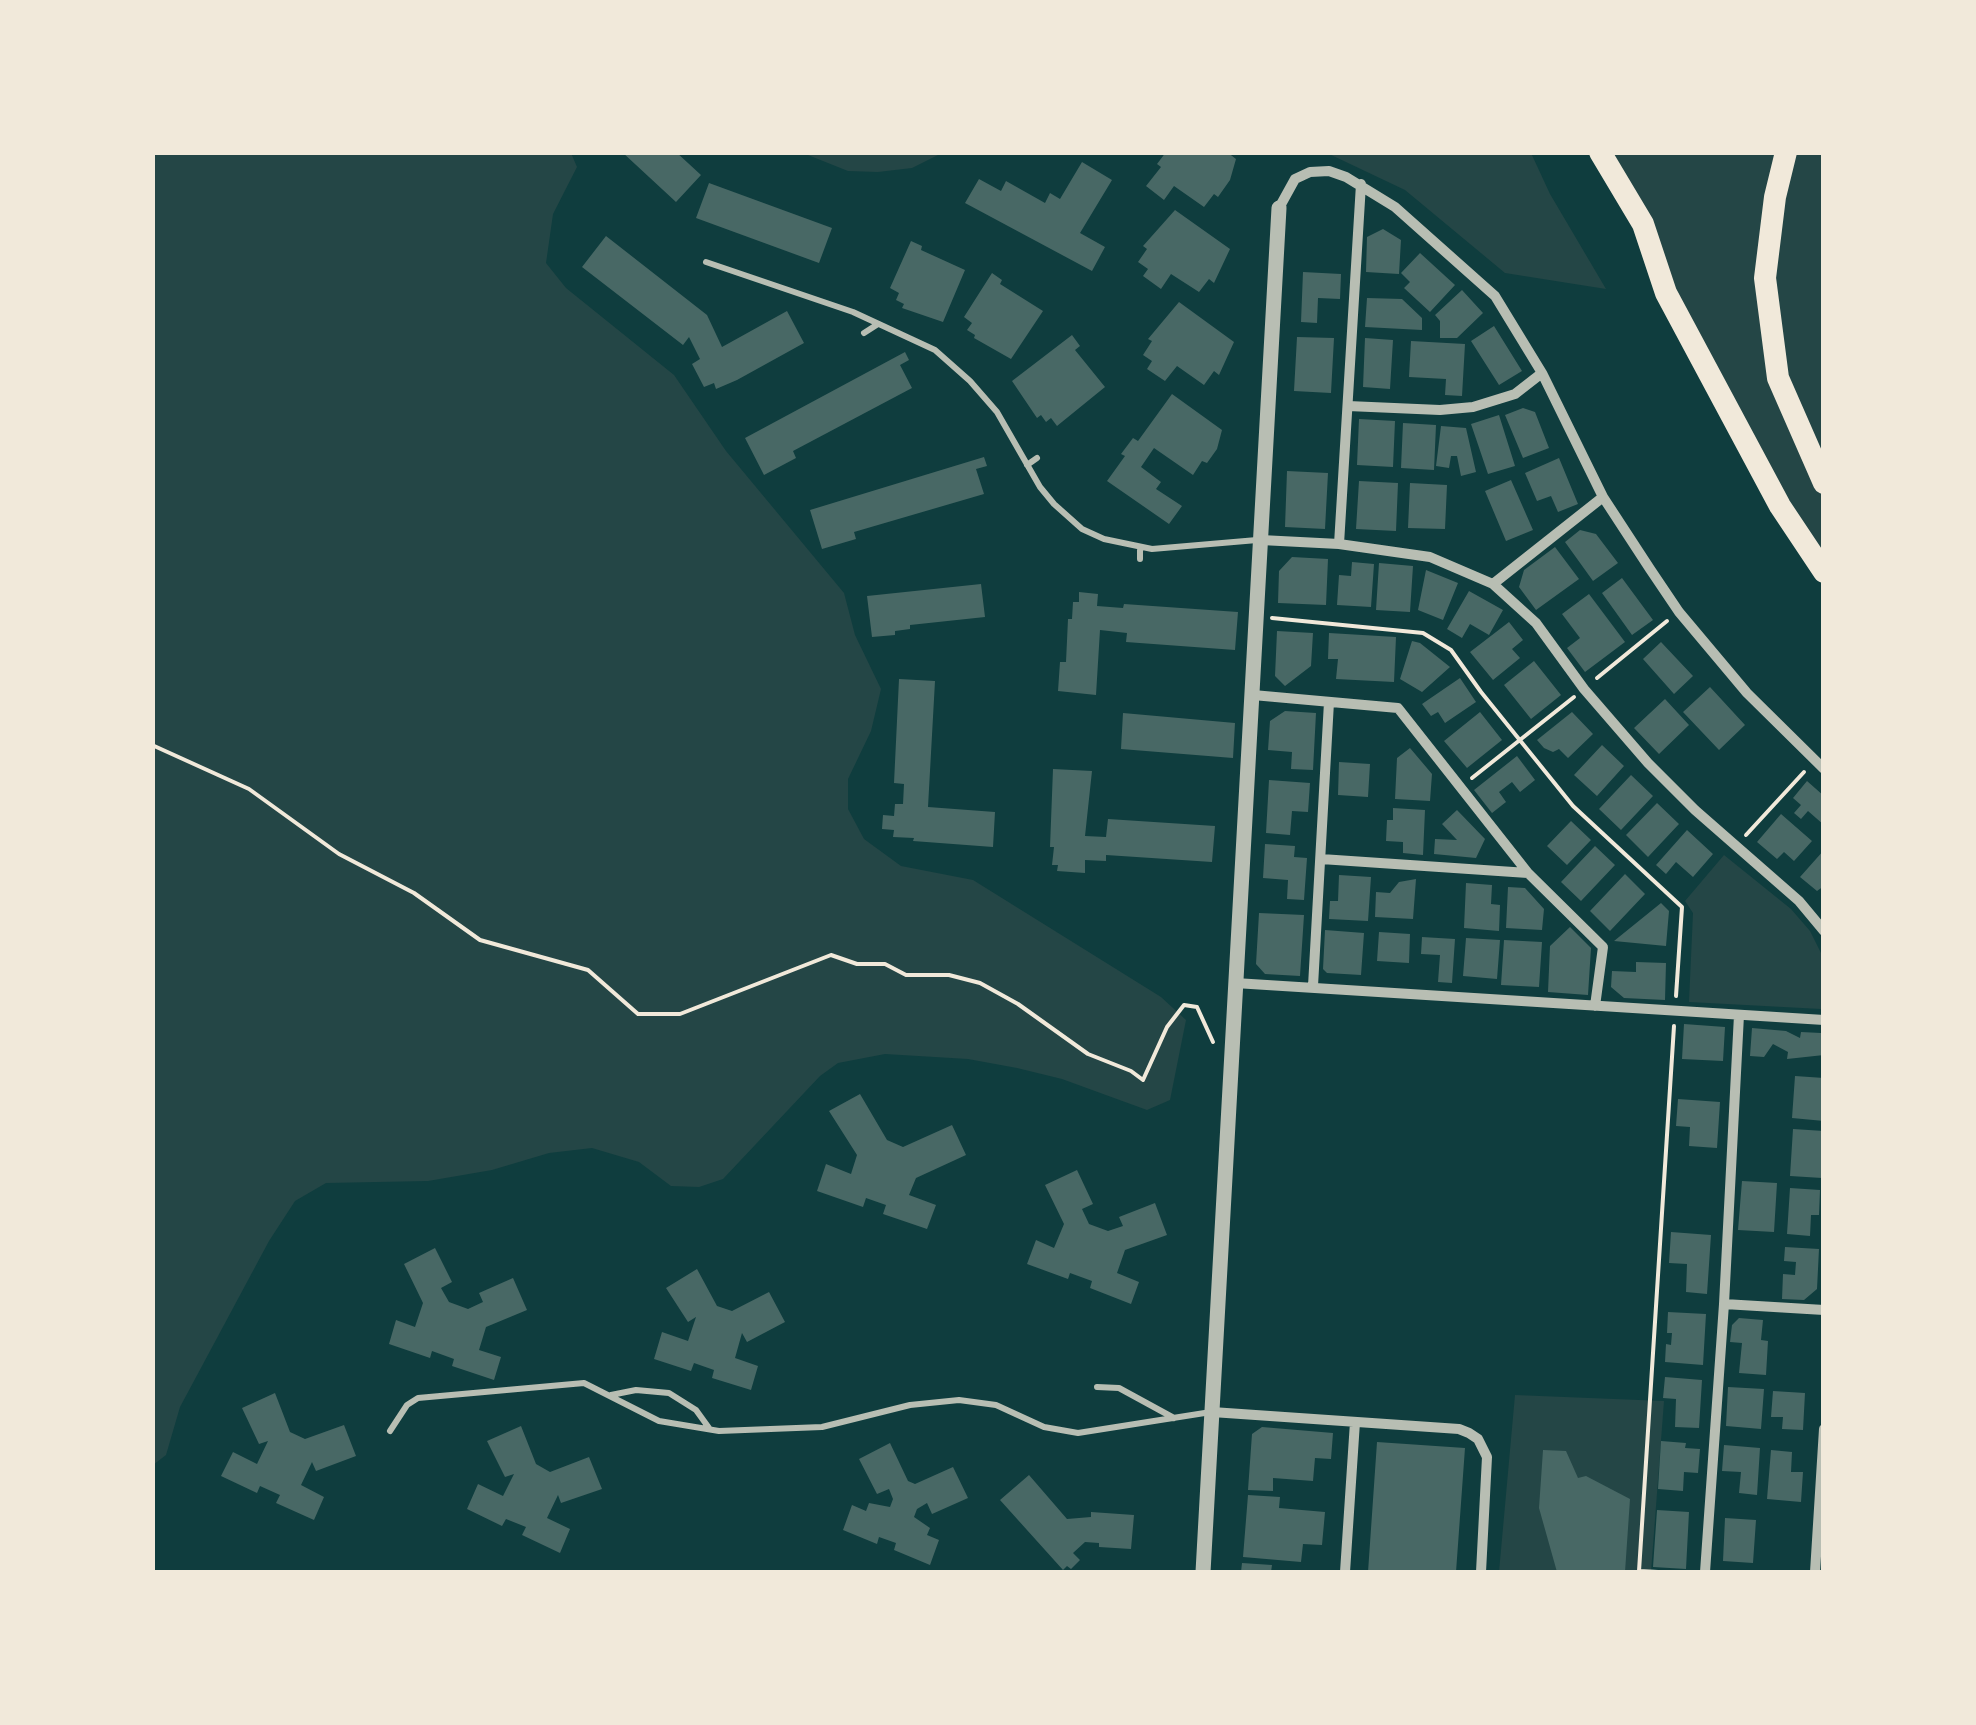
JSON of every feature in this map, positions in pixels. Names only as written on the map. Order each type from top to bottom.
[{"type":"highway","points":[[1600,152],[1642,224],[1666,293],[1780,506],[1824,572]]},
{"type":"highway","points":[[1786,152],[1775,197],[1765,278],[1778,378],[1824,483]]},
{"type":"street","points":[[1203,1572],[1280,208],[1295,179],[1310,172],[1328,171],[1361,184],[1429,235],[1495,296],[1542,372],[1603,498],[1680,612],[1747,693],[1819,765]]},
{"type":"street","points":[[1340,544],[1361,184]]},
{"type":"street","points":[[1348,406],[1440,410],[1473,407],[1515,394],[1542,372]]},
{"type":"street","points":[[1494,584],[1603,498]]},
{"type":"street","points":[[1261,540],[1340,544],[1430,557],[1494,584],[1536,624],[1584,689],[1648,763],[1799,901],[1824,932]]},
{"type":"street","points":[[1253,695],[1398,708],[1528,873],[1602,947],[1595,1006]]},
{"type":"street","points":[[1314,986],[1330,702]]},
{"type":"street","points":[[1321,859],[1528,873]]},
{"type":"street","points":[[1235,983],[1824,1020]]},
{"type":"street","points":[[1706,1572],[1739,1015]]},
{"type":"street","points":[[1724,1304],[1824,1310]]},
{"type":"street","points":[[1212,1412],[1459,1429],[1478,1439],[1487,1457],[1481,1572]]},
{"type":"street","points":[[1345,1572],[1354,1422]]},
{"type":"street","points":[[1815,1572],[1824,1429]]},
{"type":"lane","points":[[706,262],[880,323],[953,363],[997,412],[1054,504],[1082,529],[1140,548],[1178,549],[1261,540]]},
{"type":"lane","points":[[864,333],[880,323]]},
{"type":"lane","points":[[1027,465],[1037,458]]},
{"type":"lane","points":[[1140,548],[1140,559]]},
{"type":"lane","points":[[390,1432],[407,1406],[418,1398],[584,1383],[659,1421],[710,1430],[822,1427],[910,1405],[960,1400],[996,1406],[1044,1426],[1078,1433],[1212,1412]]},
{"type":"lane","points":[[1097,1386],[1120,1388],[1175,1419]]},
{"type":"lane","points":[[610,1396],[636,1390],[668,1393],[696,1410],[710,1430]]},
{"type":"path","points":[[1460,787],[1680,612]]},
{"type":"path","points":[[1257,617],[1422,632],[1451,650],[1573,806],[1682,908],[1639,1571],[1658,1572]]},
{"type":"path","points":[[152,744],[249,789],[339,854],[414,894],[480,940],[588,970],[638,1014],[680,1014],[831,955],[857,964],[885,964],[906,976],[949,975],[980,984],[1018,1004],[1088,1054],[1131,1071],[1143,1080],[1167,1028],[1184,1005],[1196,1007],[1230,1072]]},
{"type":"path","points":[[1736,846],[1819,765]]},
{"type":"shaded area","points":[[153,153],[571,153],[577,167],[553,214],[546,263],[566,288],[674,375],[726,451],[844,593],[855,635],[881,689],[871,731],[848,779],[848,809],[864,839],[901,866],[973,880],[1161,997],[1186,1020],[1170,1100],[1147,1110],[1062,1079],[1017,1068],[968,1059],[885,1054],[838,1063],[820,1076],[723,1179],[699,1187],[671,1186],[639,1162],[592,1148],[549,1153],[492,1170],[428,1181],[326,1183],[295,1201],[269,1241],[180,1407],[166,1455],[153,1465]]},
{"type":"shaded area","points":[[803,153],[942,153],[912,168],[878,172],[848,171]]},
{"type":"shaded area","points":[[1327,153],[1531,153],[1550,194],[1606,289],[1505,273],[1405,190]]},
{"type":"shaded area","points":[[1600,153],[1823,153],[1823,572]]},
{"type":"shaded area","points":[[1724,855],[1791,909],[1810,931],[1823,957],[1821,1009],[1689,1002],[1693,913],[1685,901]]},
{"type":"shaded area","points":[[1515,1395],[1664,1401],[1651,1572],[1499,1572]]},
{"type":"building","points":[[622,152],[676,152],[701,175],[676,202]]},
{"type":"building","points":[[1166,152],[1227,152],[1236,159],[1230,180],[1218,197],[1214,194],[1204,207],[1174,186],[1164,200],[1146,186],[1161,167],[1157,164]]},
{"type":"building","points":[[1082,162],[1112,180],[1080,233],[1105,247],[1092,271],[965,203],[979,179],[1001,191],[1006,181],[1045,203],[1050,193],[1060,199]]},
{"type":"building","points":[[709,183],[832,228],[819,263],[696,218]]},
{"type":"building","points":[[1175,210],[1230,249],[1214,283],[1209,279],[1199,292],[1171,274],[1161,289],[1143,276],[1148,269],[1138,262],[1147,249],[1143,246]]},
{"type":"building","points":[[1383,229],[1401,240],[1399,274],[1366,272],[1367,237]]},
{"type":"building","points":[[606,236],[707,315],[722,347],[787,311],[804,343],[737,380],[716,389],[714,383],[704,387],[692,364],[700,359],[689,337],[683,345],[582,267]]},
{"type":"building","points":[[911,241],[922,246],[921,250],[965,270],[943,322],[902,308],[904,304],[896,300],[899,293],[890,288]]},
{"type":"building","points":[[1420,253],[1455,285],[1430,312],[1404,288],[1410,282],[1401,273]]},
{"type":"building","points":[[1303,272],[1341,274],[1340,299],[1318,298],[1317,323],[1301,322]]},
{"type":"building","points":[[992,273],[1002,280],[1000,284],[1043,311],[1011,359],[974,338],[967,330],[972,323],[964,317]]},
{"type":"building","points":[[1462,290],[1483,313],[1457,338],[1440,338],[1440,321],[1435,315]]},
{"type":"building","points":[[1367,298],[1402,299],[1422,318],[1422,330],[1365,327]]},
{"type":"building","points":[[1179,302],[1234,342],[1219,375],[1214,371],[1204,385],[1177,366],[1165,381],[1147,369],[1152,361],[1143,355],[1152,341],[1148,339]]},
{"type":"building","points":[[1494,326],[1522,371],[1499,385],[1471,341]]},
{"type":"building","points":[[1072,335],[1080,346],[1075,350],[1105,387],[1057,426],[1051,418],[1046,422],[1041,415],[1037,418],[1012,381]]},
{"type":"building","points":[[1297,337],[1334,338],[1331,393],[1294,391]]},
{"type":"building","points":[[1365,338],[1393,340],[1390,389],[1363,387]]},
{"type":"building","points":[[1411,341],[1465,344],[1462,396],[1445,395],[1446,379],[1409,377]]},
{"type":"building","points":[[905,352],[909,360],[900,365],[912,388],[793,451],[796,458],[764,475],[745,438]]},
{"type":"building","points":[[1172,394],[1222,430],[1217,449],[1193,475],[1154,448],[1141,467],[1161,482],[1156,489],[1182,506],[1169,524],[1107,481],[1125,456],[1121,454],[1133,438],[1138,441]]},
{"type":"building","points":[[1523,408],[1535,412],[1549,448],[1523,458],[1505,415]]},
{"type":"building","points":[[1499,415],[1515,466],[1488,474],[1471,424]]},
{"type":"building","points":[[1359,419],[1395,421],[1393,467],[1357,465]]},
{"type":"building","points":[[1403,423],[1436,425],[1434,470],[1401,468]]},
{"type":"building","points":[[1441,426],[1466,428],[1476,472],[1461,476],[1457,456],[1451,456],[1449,468],[1436,466]]},
{"type":"building","points":[[984,457],[987,466],[976,469],[984,494],[854,532],[856,539],[822,549],[810,510]]},
{"type":"building","points":[[1559,458],[1578,504],[1558,512],[1551,496],[1537,501],[1525,473]]},
{"type":"building","points":[[1287,471],[1328,473],[1325,529],[1285,527]]},
{"type":"building","points":[[1511,480],[1533,530],[1506,541],[1485,491]]},
{"type":"building","points":[[1359,481],[1398,483],[1396,531],[1356,529]]},
{"type":"building","points":[[1410,483],[1447,485],[1445,529],[1408,528]]},
{"type":"building","points":[[1580,530],[1596,534],[1618,563],[1593,581],[1565,542]]},
{"type":"building","points":[[1555,547],[1579,579],[1536,610],[1519,587],[1524,570]]},
{"type":"building","points":[[1292,557],[1328,559],[1326,605],[1278,603],[1279,571]]},
{"type":"building","points":[[1352,562],[1374,564],[1371,607],[1337,605],[1339,575],[1351,576]]},
{"type":"building","points":[[1379,563],[1413,566],[1410,612],[1376,610]]},
{"type":"building","points":[[1426,570],[1458,583],[1443,620],[1418,610]]},
{"type":"building","points":[[1622,578],[1653,620],[1632,635],[1602,593]]},
{"type":"building","points":[[981,584],[985,617],[910,625],[910,629],[895,631],[895,635],[872,637],[867,596]]},
{"type":"building","points":[[1469,591],[1503,610],[1489,635],[1470,624],[1462,638],[1447,629]]},
{"type":"building","points":[[1079,592],[1098,594],[1097,606],[1123,608],[1124,604],[1238,612],[1235,650],[1126,642],[1127,633],[1100,630],[1096,695],[1058,691],[1060,662],[1066,662],[1068,619],[1072,619],[1073,602],[1079,602]]},
{"type":"building","points":[[1589,594],[1625,642],[1585,672],[1567,648],[1580,638],[1562,614]]},
{"type":"building","points":[[1509,622],[1523,640],[1512,649],[1520,658],[1493,680],[1470,652]]},
{"type":"building","points":[[1277,631],[1313,633],[1311,666],[1285,686],[1275,676]]},
{"type":"building","points":[[1329,633],[1396,637],[1394,682],[1336,679],[1338,659],[1328,659]]},
{"type":"building","points":[[1412,641],[1450,667],[1422,692],[1400,679]]},
{"type":"building","points":[[1661,642],[1693,676],[1674,694],[1643,659]]},
{"type":"building","points":[[1534,661],[1561,695],[1531,719],[1504,685]]},
{"type":"building","points":[[1460,678],[1476,702],[1445,723],[1438,712],[1431,716],[1422,704]]},
{"type":"building","points":[[899,679],[935,681],[928,807],[995,812],[993,847],[913,841],[914,838],[893,837],[894,830],[882,829],[883,815],[894,816],[895,804],[903,804],[904,784],[894,783]]},
{"type":"building","points":[[1710,687],[1745,725],[1719,750],[1683,712]]},
{"type":"building","points":[[1665,699],[1689,725],[1659,754],[1634,728]]},
{"type":"building","points":[[1285,711],[1316,713],[1313,770],[1291,769],[1292,752],[1268,750],[1270,721]]},
{"type":"building","points":[[1480,712],[1502,740],[1467,768],[1444,741]]},
{"type":"building","points":[[1572,712],[1593,734],[1568,758],[1559,749],[1553,752],[1544,748],[1537,740]]},
{"type":"building","points":[[1123,713],[1235,723],[1233,758],[1121,749]]},
{"type":"building","points":[[1602,745],[1624,766],[1597,796],[1574,775]]},
{"type":"building","points":[[1410,748],[1432,774],[1430,801],[1395,799],[1397,758]]},
{"type":"building","points":[[1517,756],[1535,780],[1520,792],[1512,782],[1499,792],[1506,802],[1492,813],[1474,790]]},
{"type":"building","points":[[1339,762],[1370,764],[1368,797],[1338,795]]},
{"type":"building","points":[[1053,769],[1092,771],[1085,836],[1106,837],[1108,819],[1215,826],[1212,862],[1106,855],[1106,861],[1085,860],[1085,873],[1057,871],[1058,865],[1052,865],[1054,847],[1050,847]]},
{"type":"building","points":[[1631,775],[1653,796],[1621,830],[1599,809]]},
{"type":"building","points":[[1269,780],[1310,783],[1308,812],[1292,811],[1290,835],[1266,833]]},
{"type":"building","points":[[1807,781],[1824,796],[1824,825],[1808,811],[1801,819],[1794,813],[1801,805],[1793,798]]},
{"type":"building","points":[[1657,803],[1679,824],[1648,857],[1626,835]]},
{"type":"building","points":[[1393,808],[1425,810],[1423,855],[1403,853],[1403,842],[1386,841],[1387,820],[1393,820]]},
{"type":"building","points":[[1457,810],[1485,839],[1476,858],[1434,854],[1435,839],[1457,840],[1442,824]]},
{"type":"building","points":[[1781,814],[1812,841],[1794,861],[1784,852],[1777,859],[1757,842]]},
{"type":"building","points":[[1571,821],[1591,840],[1567,865],[1547,846]]},
{"type":"building","points":[[1687,830],[1713,854],[1693,877],[1676,862],[1666,874],[1656,865]]},
{"type":"building","points":[[1265,844],[1295,846],[1294,857],[1307,858],[1304,900],[1287,899],[1288,880],[1263,878]]},
{"type":"building","points":[[1595,846],[1615,865],[1581,901],[1561,882]]},
{"type":"building","points":[[1824,850],[1824,886],[1817,891],[1800,877]]},
{"type":"building","points":[[1625,874],[1645,894],[1610,931],[1590,911]]},
{"type":"building","points":[[1339,875],[1371,877],[1368,921],[1329,919],[1330,901],[1338,901]]},
{"type":"building","points":[[1416,879],[1413,919],[1375,917],[1376,892],[1390,893],[1399,882]]},
{"type":"building","points":[[1466,883],[1492,885],[1491,904],[1500,905],[1499,931],[1464,928]]},
{"type":"building","points":[[1508,887],[1525,888],[1544,909],[1542,930],[1506,928]]},
{"type":"building","points":[[1661,903],[1669,911],[1666,946],[1614,941]]},
{"type":"building","points":[[1259,913],[1304,915],[1300,976],[1265,974],[1256,964]]},
{"type":"building","points":[[1570,927],[1591,948],[1588,995],[1548,992],[1550,946]]},
{"type":"building","points":[[1325,930],[1364,933],[1361,975],[1327,973],[1323,969]]},
{"type":"building","points":[[1379,932],[1410,934],[1409,963],[1377,961]]},
{"type":"building","points":[[1422,937],[1455,939],[1452,983],[1438,982],[1440,955],[1421,954]]},
{"type":"building","points":[[1466,938],[1500,940],[1497,979],[1463,976]]},
{"type":"building","points":[[1504,940],[1542,942],[1539,987],[1501,985]]},
{"type":"building","points":[[1636,962],[1666,963],[1665,1000],[1624,998],[1611,987],[1612,971],[1636,972]]},
{"type":"building","points":[[1684,1024],[1725,1027],[1723,1061],[1682,1059]]},
{"type":"building","points":[[1752,1028],[1786,1031],[1800,1038],[1801,1032],[1821,1033],[1824,1055],[1787,1059],[1788,1052],[1773,1044],[1764,1057],[1750,1056]]},
{"type":"building","points":[[1795,1076],[1824,1078],[1824,1121],[1792,1118]]},
{"type":"building","points":[[860,1094],[887,1140],[903,1147],[952,1125],[966,1155],[916,1178],[909,1195],[936,1205],[927,1229],[883,1214],[886,1205],[866,1198],[863,1207],[817,1191],[826,1164],[851,1174],[857,1155],[829,1111]]},
{"type":"building","points":[[1678,1099],[1720,1102],[1717,1148],[1689,1146],[1690,1127],[1676,1126]]},
{"type":"building","points":[[1793,1129],[1824,1131],[1822,1178],[1790,1176]]},
{"type":"building","points":[[1077,1170],[1093,1204],[1082,1209],[1089,1224],[1108,1231],[1123,1226],[1119,1217],[1155,1203],[1167,1235],[1125,1250],[1117,1273],[1139,1282],[1131,1304],[1090,1288],[1092,1281],[1070,1273],[1068,1279],[1027,1264],[1036,1240],[1054,1248],[1064,1224],[1045,1185]]},
{"type":"building","points":[[1742,1181],[1777,1183],[1774,1232],[1738,1230]]},
{"type":"building","points":[[1790,1188],[1820,1190],[1819,1215],[1811,1215],[1810,1236],[1787,1234]]},
{"type":"building","points":[[1671,1232],[1711,1235],[1707,1294],[1686,1292],[1687,1264],[1669,1263]]},
{"type":"building","points":[[1785,1247],[1819,1249],[1817,1289],[1804,1300],[1782,1299],[1783,1274],[1795,1275],[1796,1262],[1784,1261]]},
{"type":"building","points":[[435,1248],[452,1282],[441,1288],[449,1302],[468,1309],[483,1302],[479,1293],[513,1278],[527,1310],[486,1327],[479,1350],[501,1357],[494,1380],[452,1366],[454,1359],[432,1351],[430,1358],[389,1344],[396,1320],[415,1327],[423,1303],[404,1264]]},
{"type":"building","points":[[697,1269],[717,1306],[732,1311],[769,1292],[785,1322],[747,1342],[742,1333],[735,1358],[758,1366],[751,1390],[712,1378],[714,1370],[694,1363],[691,1371],[654,1359],[662,1332],[688,1341],[696,1317],[688,1322],[666,1288]]},
{"type":"building","points":[[1668,1312],[1706,1314],[1703,1365],[1665,1362],[1666,1344],[1671,1345],[1672,1333],[1667,1333]]},
{"type":"building","points":[[1739,1318],[1763,1320],[1761,1340],[1768,1341],[1766,1375],[1739,1373],[1742,1343],[1730,1342],[1732,1325]]},
{"type":"building","points":[[1665,1377],[1702,1380],[1699,1428],[1675,1427],[1676,1399],[1663,1398]]},
{"type":"building","points":[[1728,1387],[1764,1389],[1761,1429],[1726,1426]]},
{"type":"building","points":[[1773,1391],[1805,1393],[1803,1430],[1782,1429],[1783,1417],[1771,1417]]},
{"type":"building","points":[[275,1393],[290,1432],[305,1439],[344,1425],[356,1456],[316,1471],[312,1462],[301,1485],[324,1497],[314,1520],[276,1503],[280,1495],[260,1486],[257,1493],[221,1476],[233,1452],[257,1464],[268,1441],[259,1444],[242,1408]]},
{"type":"building","points":[[521,1426],[536,1464],[550,1472],[589,1457],[602,1489],[561,1503],[558,1495],[547,1518],[570,1529],[560,1553],[522,1535],[526,1527],[506,1519],[502,1526],[467,1509],[478,1484],[503,1496],[514,1474],[505,1477],[487,1441]]},
{"type":"building","points":[[1262,1427],[1333,1433],[1331,1459],[1315,1458],[1313,1481],[1273,1478],[1273,1491],[1248,1490],[1252,1434]]},
{"type":"building","points":[[1661,1441],[1686,1443],[1685,1448],[1700,1449],[1698,1473],[1684,1472],[1683,1491],[1658,1489]]},
{"type":"building","points":[[1377,1442],[1465,1448],[1456,1572],[1368,1572]]},
{"type":"building","points":[[890,1443],[908,1481],[915,1484],[953,1467],[968,1498],[932,1514],[927,1503],[917,1509],[914,1517],[930,1528],[927,1535],[939,1540],[930,1565],[894,1550],[896,1543],[879,1537],[877,1544],[843,1530],[852,1505],[866,1511],[869,1503],[890,1507],[893,1499],[889,1489],[877,1494],[859,1459]]},
{"type":"building","points":[[1724,1445],[1760,1448],[1757,1495],[1739,1493],[1741,1472],[1722,1471]]},
{"type":"building","points":[[1543,1450],[1566,1451],[1578,1478],[1586,1476],[1630,1499],[1625,1572],[1557,1572],[1539,1508]]},
{"type":"building","points":[[1771,1450],[1792,1452],[1791,1472],[1803,1472],[1801,1502],[1767,1499]]},
{"type":"building","points":[[1029,1475],[1067,1519],[1091,1517],[1091,1512],[1134,1515],[1131,1549],[1085,1542],[1073,1553],[1080,1560],[1071,1569],[1067,1566],[1063,1570],[1000,1500]]},
{"type":"building","points":[[1248,1495],[1280,1497],[1279,1508],[1325,1512],[1322,1545],[1303,1544],[1301,1562],[1243,1557]]},
{"type":"building","points":[[1657,1510],[1689,1512],[1686,1569],[1653,1567]]},
{"type":"building","points":[[1725,1518],[1756,1520],[1753,1563],[1723,1561]]},
{"type":"building","points":[[1242,1563],[1272,1565],[1271,1572],[1241,1572]]}]
